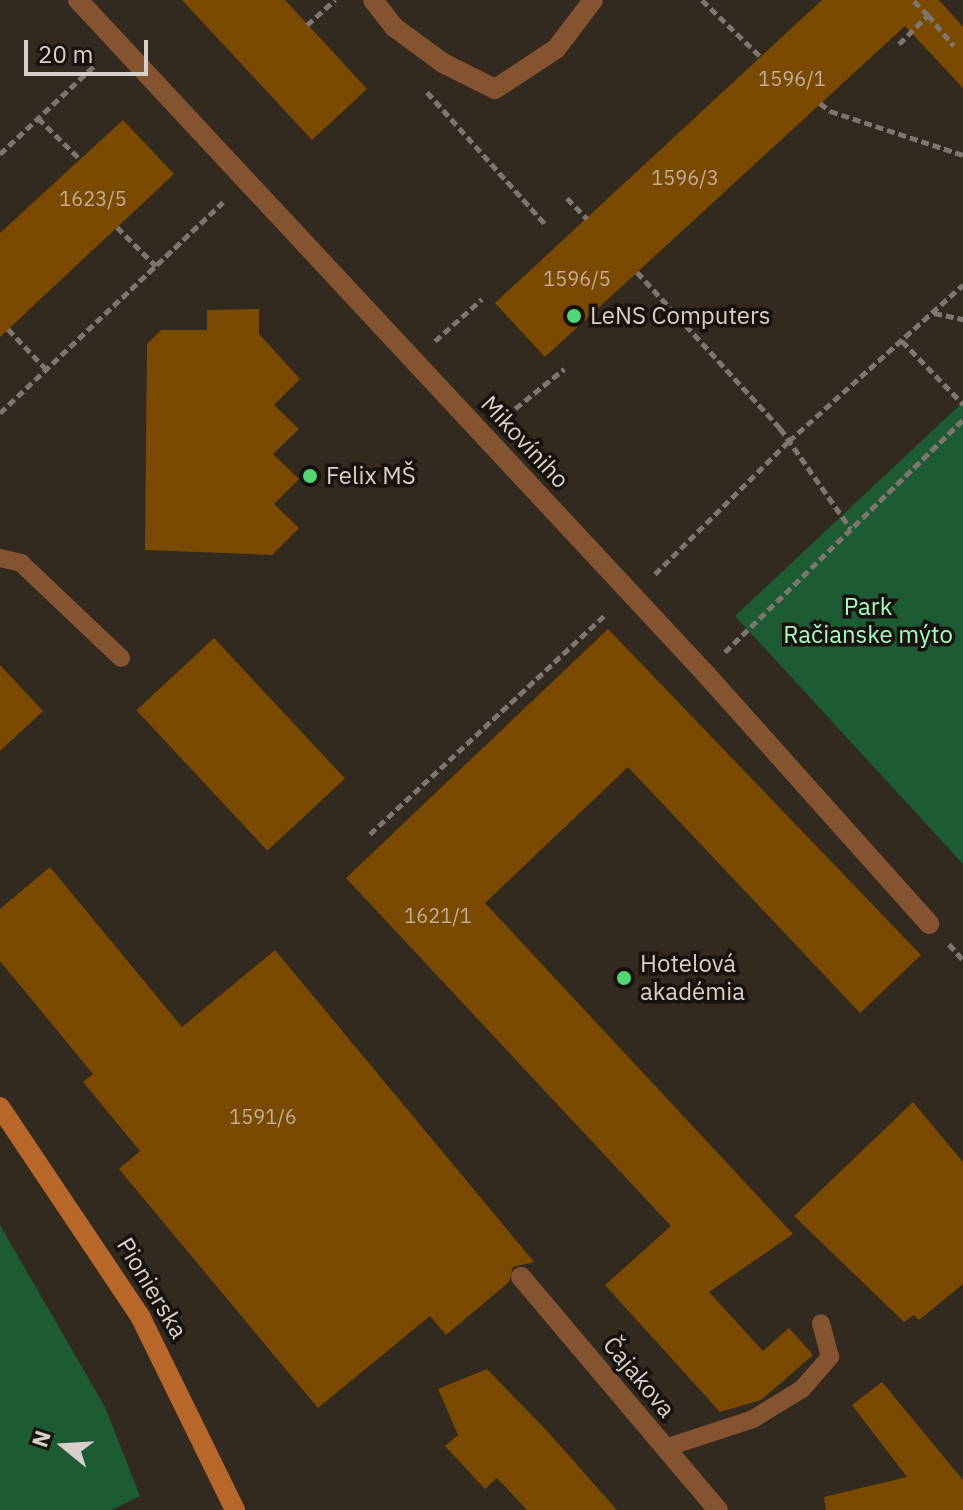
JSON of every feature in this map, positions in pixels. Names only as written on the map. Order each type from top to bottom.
[{"type":"street","name":"Mikovíniho","points":[[78,0],[704,672],[929,924]]},
{"type":"street","points":[[373,0],[394,27],[443,63],[495,89],[556,49],[593,0]]},
{"type":"street","name":"Pionierska","points":[[0,1107],[141,1318],[235,1510]]},
{"type":"street","name":"Čajakova","points":[[521,1277],[718,1510]]},
{"type":"lane","points":[[0,558],[21,563],[121,658]]},
{"type":"lane","points":[[665,1448],[753,1419],[802,1389],[830,1357],[821,1323]]},
{"type":"path","points":[[307,25],[335,0]]},
{"type":"path","points":[[702,0],[761,57]]},
{"type":"path","points":[[913,0],[954,46]]},
{"type":"path","points":[[899,44],[928,15]]},
{"type":"path","points":[[0,154],[102,59]]},
{"type":"path","points":[[417,81],[545,224]]},
{"type":"path","points":[[820,103],[830,111],[963,155]]},
{"type":"path","points":[[38,118],[80,159]]},
{"type":"path","points":[[0,413],[230,196]]},
{"type":"path","points":[[567,198],[587,219]]},
{"type":"path","points":[[117,227],[156,266]]},
{"type":"path","points":[[637,272],[789,441],[851,529]]},
{"type":"path","points":[[370,834],[613,608],[634,597],[789,441],[963,285]]},
{"type":"path","points":[[415,360],[482,299]]},
{"type":"path","points":[[933,313],[963,319]]},
{"type":"path","points":[[8,329],[46,369]]},
{"type":"path","points":[[902,341],[963,404]]},
{"type":"path","points":[[483,434],[564,369]]},
{"type":"path","points":[[704,672],[963,420]]},
{"type":"green space","name":"Park Račianske mýto","points":[[963,402],[963,864],[735,616]]},
{"type":"green space","points":[[0,1225],[105,1407],[140,1496],[112,1510],[0,1510]]},
{"type":"building","points":[[182,0],[285,0],[367,89],[312,140]]},
{"type":"building","points":[[822,0],[939,0],[963,27],[963,88],[905,26],[545,357],[495,303]]},
{"type":"building","points":[[123,120],[174,174],[0,337],[0,233]]},
{"type":"building","points":[[259,309],[259,334],[300,379],[274,405],[299,429],[273,454],[299,479],[274,504],[299,528],[272,555],[145,550],[147,344],[161,330],[207,330],[207,310]]},
{"type":"building","points":[[608,629],[921,955],[860,1013],[628,767],[485,903],[793,1234],[709,1292],[763,1351],[789,1328],[813,1355],[761,1400],[720,1412],[605,1285],[671,1226],[346,878]]},
{"type":"building","points":[[214,638],[345,778],[267,851],[136,710]]},
{"type":"building","points":[[0,665],[43,711],[0,751]]},
{"type":"building","points":[[50,867],[182,1027],[275,950],[534,1262],[513,1267],[509,1282],[446,1335],[430,1316],[318,1408],[119,1169],[140,1151],[83,1082],[93,1074],[0,961],[0,909]]},
{"type":"building","points":[[913,1102],[963,1162],[963,1284],[919,1320],[914,1315],[904,1322],[794,1216]]},
{"type":"building","points":[[487,1369],[617,1510],[527,1510],[497,1478],[485,1489],[445,1446],[458,1435],[438,1389]]},
{"type":"building","points":[[882,1382],[963,1480],[963,1510],[826,1510],[824,1497],[907,1477],[852,1405]]},
{"type":"place","name":"LeNS Computers","points":[[574,316]]},
{"type":"place","name":"Felix MŠ","points":[[310,476]]},
{"type":"place","name":"Hotelová akadémia","points":[[624,978]]}]
